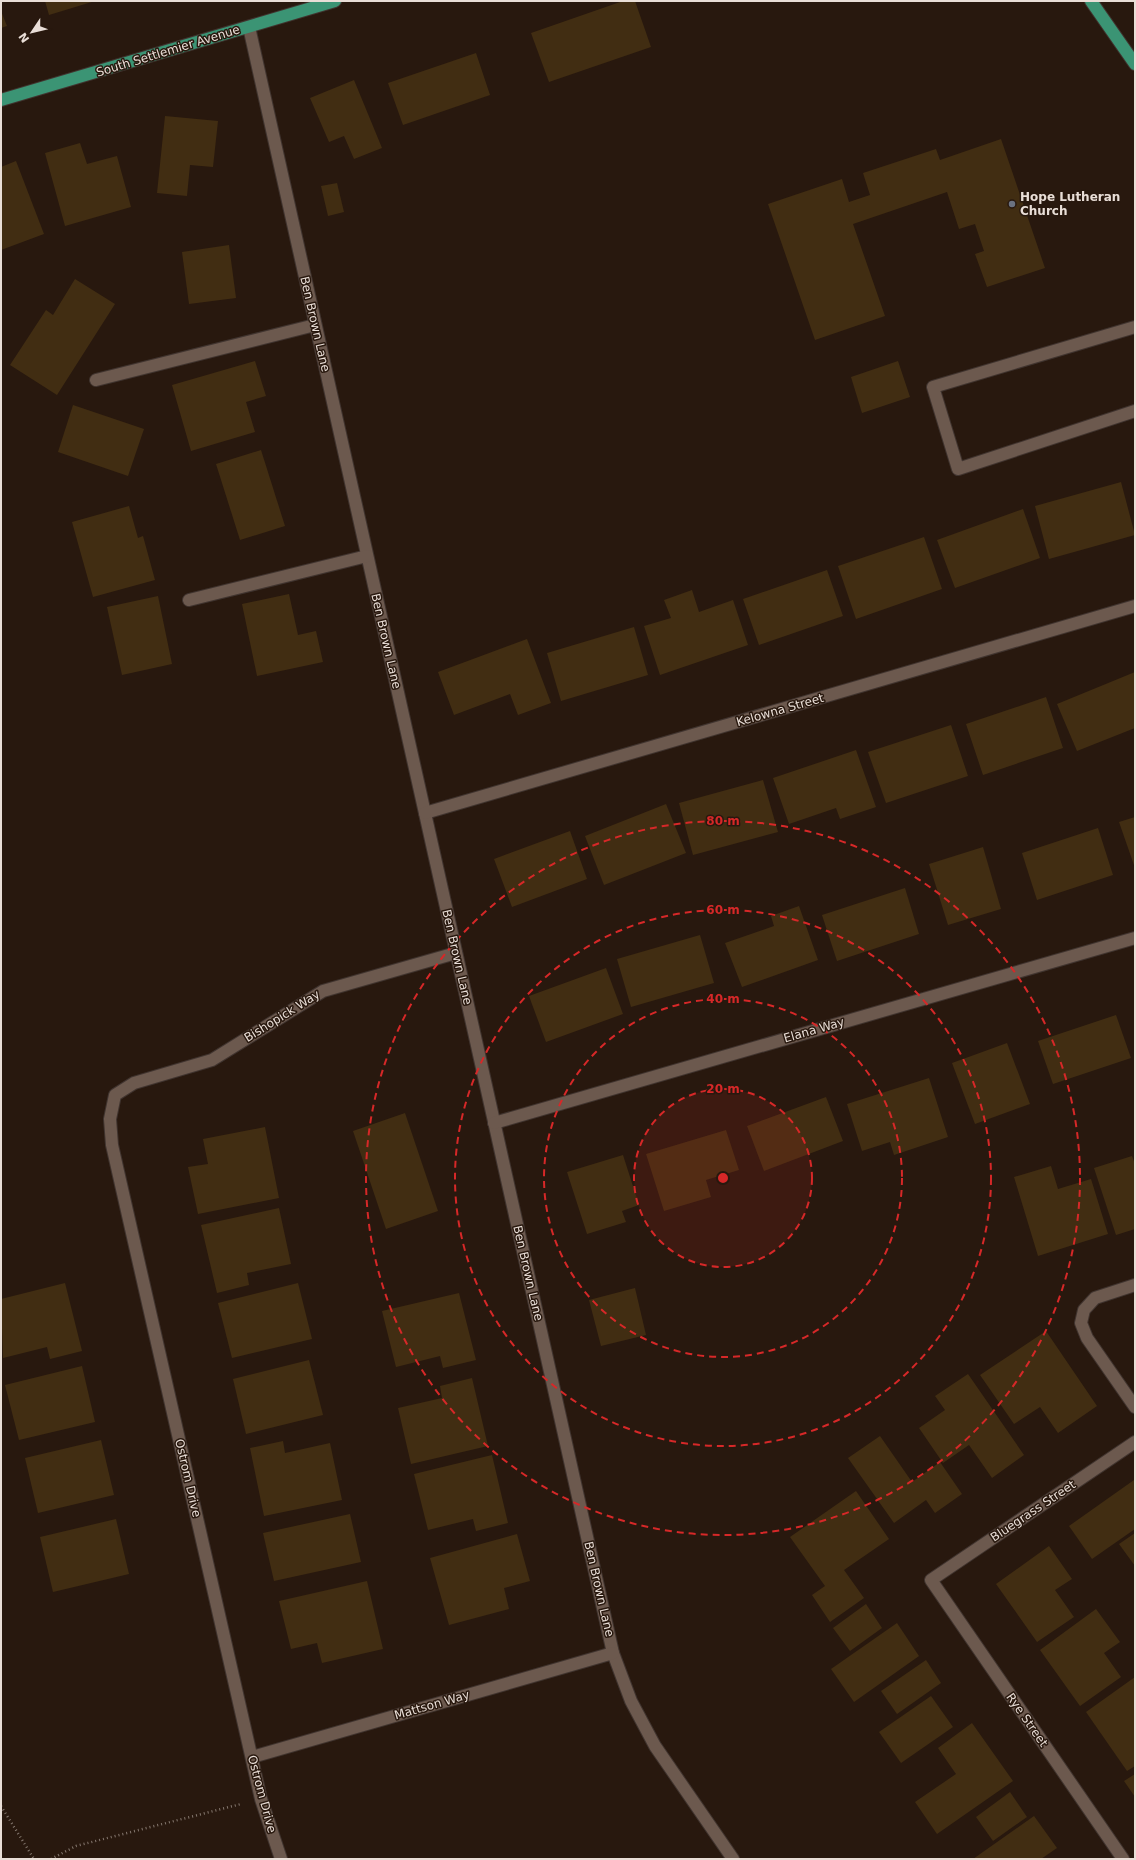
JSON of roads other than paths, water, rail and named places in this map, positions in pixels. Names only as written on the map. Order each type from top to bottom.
[{"type":"main road","name":"South Settlemier Avenue","points":[[1,100],[335,1]]},
{"type":"main road","points":[[1091,1],[1135,64]]},
{"type":"street","name":"Ben Brown Lane","points":[[249,27],[613,1653],[631,1701],[655,1746],[733,1859]]},
{"type":"street","points":[[96,380],[315,325]]},
{"type":"street","points":[[1135,327],[933,387],[958,469],[1135,411]]},
{"type":"street","points":[[189,600],[367,556]]},
{"type":"street","name":"Kelowna Street","points":[[425,813],[1135,606]]},
{"type":"street","name":"Elana Way","points":[[494,1123],[1135,938]]},
{"type":"street","name":"Bishopick Way","points":[[114,1095],[134,1083],[212,1060],[323,991],[456,953]]},
{"type":"street","name":"Ostrom Drive","points":[[114,1095],[110,1119],[112,1144],[261,1799],[281,1859]]},
{"type":"street","points":[[1135,1285],[1095,1298],[1084,1310],[1081,1323],[1088,1338],[1135,1407]]},
{"type":"street","name":"Bluegrass Street","points":[[931,1580],[1135,1442]]},
{"type":"street","name":"Rye Street","points":[[931,1580],[1123,1859]]},
{"type":"street","name":"Mattson Way","points":[[252,1757],[613,1653]]},
{"type":"place","name":"Hope Lutheran Church","points":[[1012,204]]}]
